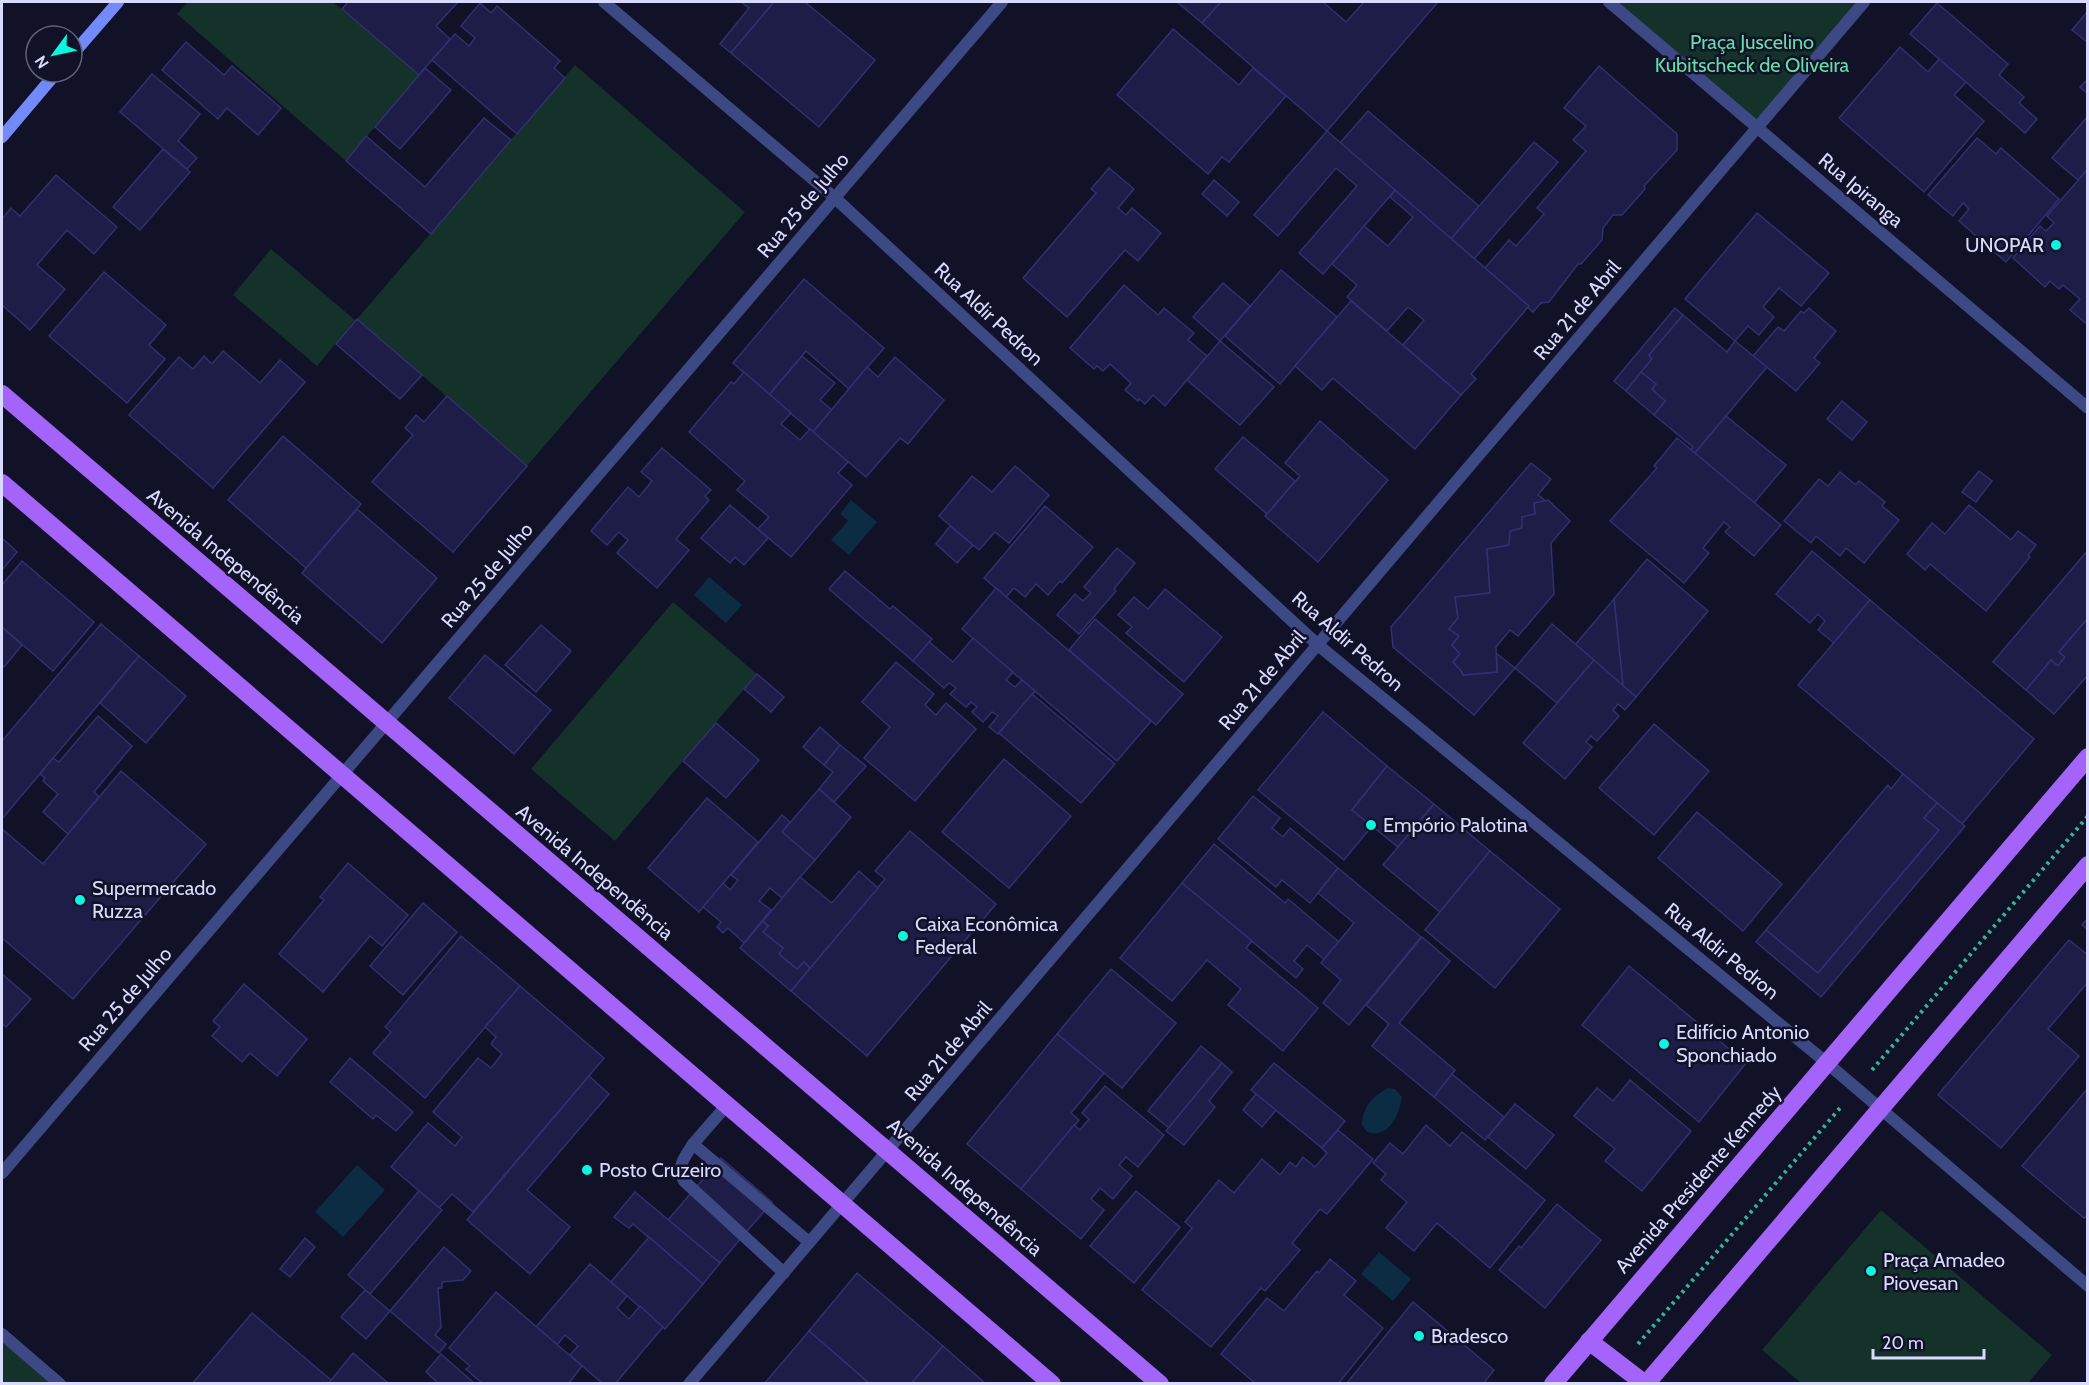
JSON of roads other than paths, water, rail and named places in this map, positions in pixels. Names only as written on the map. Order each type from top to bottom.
[{"type":"main road","name":"Avenida Independência","points":[[2,394],[888,1151],[1138,1377],[1160,1383]]},
{"type":"main road","points":[[2,483],[1052,1383]]},
{"type":"main road","name":"Avenida Presidente Kennedy","points":[[1553,1383],[2088,757]]},
{"type":"main road","points":[[1589,1341],[1646,1383],[2088,865]]},
{"type":"street","points":[[84,41],[118,2]]},
{"type":"street","name":"Rua Aldir Pedron","points":[[604,2],[834,198],[1318,645],[1827,1063],[2088,1286]]},
{"type":"street","name":"Rua 25 de Julho","points":[[2,1173],[1002,2]]},
{"type":"street","name":"Rua Ipiranga","points":[[1609,2],[2088,408]]},
{"type":"street","name":"Rua 21 de Abril","points":[[689,1383],[1864,2]]},
{"type":"street","points":[[2,137],[47,84]]},
{"type":"street","points":[[727,1105],[693,1144],[681,1164],[680,1173],[684,1181],[784,1273]]},
{"type":"street","points":[[693,1144],[809,1242]]},
{"type":"street","points":[[2,1334],[60,1383]]},
{"type":"water","points":[[851,500],[877,522],[849,555],[831,540],[848,521],[840,514]]},
{"type":"water","points":[[709,577],[742,605],[726,623],[694,595]]},
{"type":"water","points":[[1388,1088],[1395,1089],[1402,1097],[1395,1118],[1387,1129],[1381,1132],[1367,1132],[1362,1125],[1366,1107],[1373,1098]]},
{"type":"water","points":[[357,1165],[385,1190],[343,1237],[315,1212]]},
{"type":"water","points":[[1379,1252],[1411,1279],[1393,1301],[1361,1274]]},
{"type":"place","name":"UNOPAR","points":[[2056,245]]},
{"type":"place","name":"Empório Palotina","points":[[1371,825]]},
{"type":"place","name":"Supermercado Ruzza","points":[[80,900]]},
{"type":"place","name":"Caixa Econômica Federal","points":[[903,936]]},
{"type":"place","name":"Edifício Antonio Sponchiado","points":[[1664,1044]]},
{"type":"place","name":"Posto Cruzeiro","points":[[587,1170]]},
{"type":"place","name":"Praça Amadeo Piovesan","points":[[1871,1271]]},
{"type":"place","name":"Bradesco","points":[[1419,1336]]},
{"type":"park label","name":"Praça Juscelino Kubitscheck de Oliveira","points":[[1752,54]]}]
